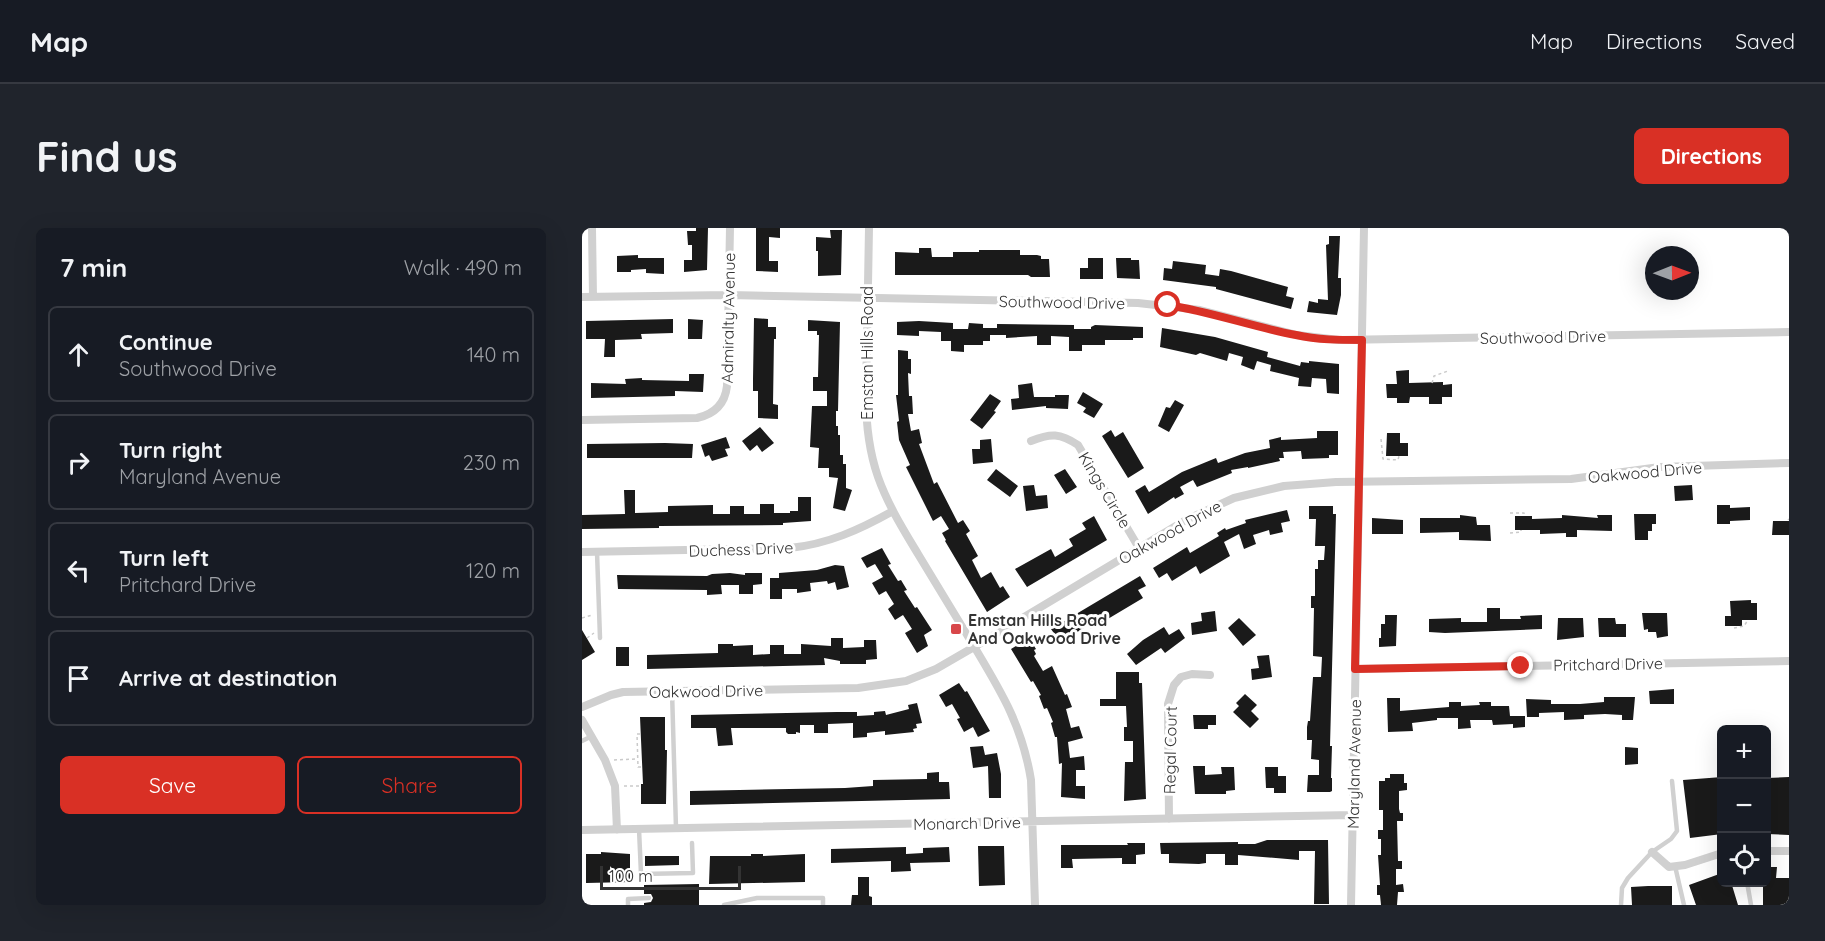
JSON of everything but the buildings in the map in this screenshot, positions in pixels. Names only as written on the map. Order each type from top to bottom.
[{"type":"street","points":[[592,228],[593,297]]},
{"type":"street","name":"Admiralty Avenue","points":[[582,420],[697,418],[713,412],[720,406],[727,386],[730,228]]},
{"type":"street","name":"Emstan Hills Road","points":[[869,228],[866,397],[868,437],[878,476],[893,512],[1006,700],[1021,735],[1031,780],[1035,905]]},
{"type":"street","name":"Maryland Avenue","points":[[1351,905],[1364,228]]},
{"type":"street","name":"Southwood Drive","points":[[582,297],[729,295],[1168,305],[1200,310],[1318,339],[1789,332]]},
{"type":"street","name":"Kings Circle","points":[[1031,441],[1043,436],[1064,436],[1078,445],[1139,548]]},
{"type":"street","name":"Oakwood Drive","points":[[582,707],[623,692],[882,686],[921,676],[1209,508],[1250,494],[1284,486],[1310,483],[1571,479],[1660,467],[1789,463]]},
{"type":"street","name":"Duchess Drive","points":[[582,552],[807,546],[848,534],[893,512]]},
{"type":"street","name":"Pritchard Drive","points":[[1355,669],[1789,661]]},
{"type":"street","name":"Regal Court","points":[[1169,819],[1168,704],[1174,685],[1181,677],[1192,674],[1210,675]]},
{"type":"street","points":[[582,720],[605,760],[615,786],[618,830]]},
{"type":"street","name":"Monarch Drive","points":[[582,830],[1353,815]]},
{"type":"street","points":[[1771,851],[1789,851]]},
{"type":"street","points":[[1652,852],[1670,867],[1717,854]]},
{"type":"lane","points":[[597,552],[600,638]]},
{"type":"lane","points":[[672,691],[676,828]]},
{"type":"lane","points":[[582,741],[592,736]]},
{"type":"lane","points":[[1621,905],[1622,888],[1652,852],[1671,839],[1677,831],[1672,782]]},
{"type":"lane","points":[[639,829],[641,874],[693,873],[692,843]]},
{"type":"lane","points":[[1674,866],[1684,905]]},
{"type":"lane","points":[[1748,887],[1751,905]]},
{"type":"lane","points":[[628,905],[628,899],[649,898]]},
{"type":"lane","points":[[724,905],[757,898],[823,898],[823,905]]},
{"type":"path","points":[[1431,382],[1434,376],[1448,371]]},
{"type":"path","points":[[1381,439],[1383,459],[1398,460],[1399,456]]},
{"type":"path","points":[[1510,513],[1524,513],[1524,516]]},
{"type":"path","points":[[1510,532],[1521,532],[1521,530]]},
{"type":"path","points":[[582,618],[586,616]]},
{"type":"path","points":[[1734,628],[1747,625],[1748,620]]},
{"type":"path","points":[[640,734],[637,734],[638,767],[642,767]]},
{"type":"path","points":[[605,760],[638,759]]},
{"type":"path","points":[[615,786],[641,786]]},
{"type":"place","name":"Emstan Hills Road And Oakwood Drive","points":[[956,629]]},
{"type":"route","points":[[1168,305],[1200,310],[1318,339],[1362,340],[1355,669],[1521,666]]}]
